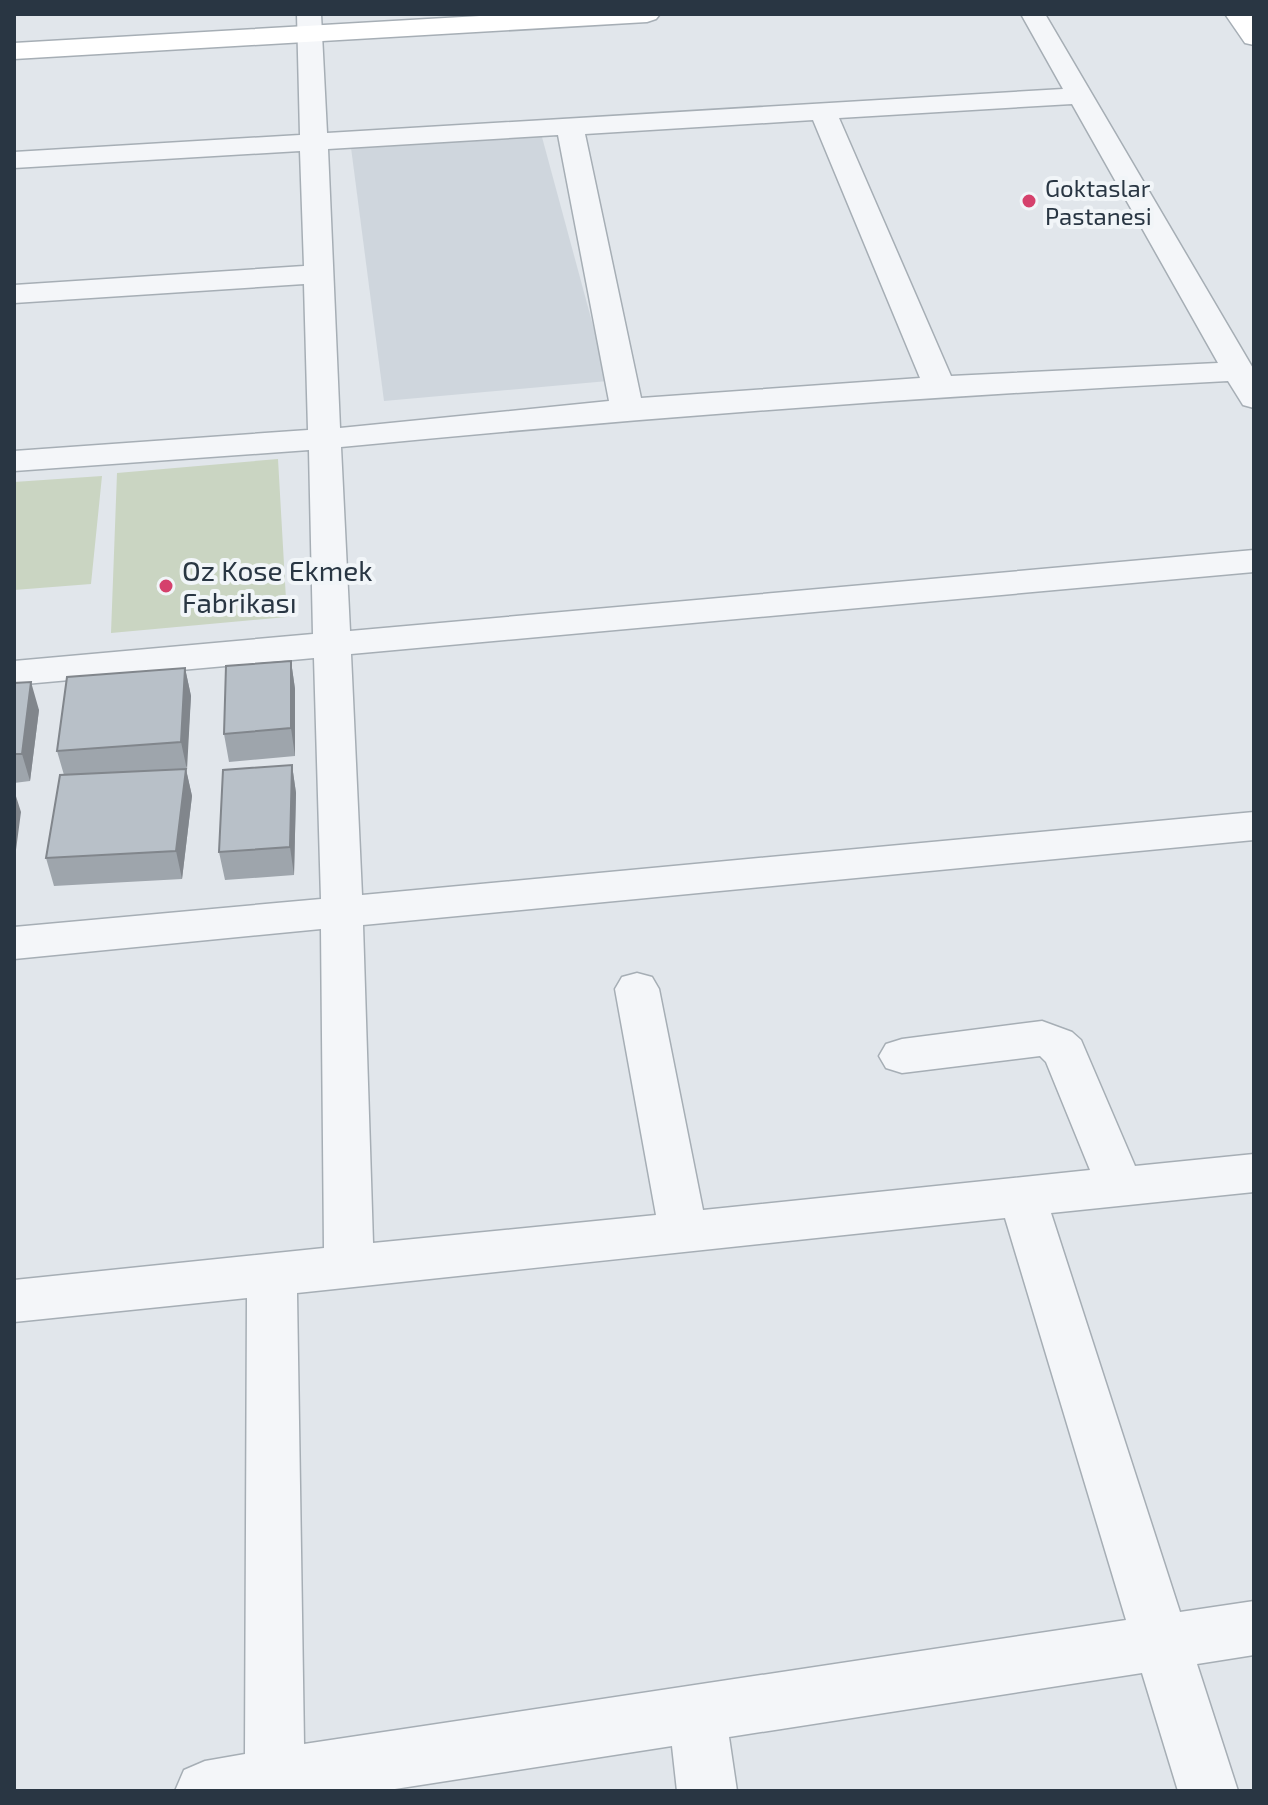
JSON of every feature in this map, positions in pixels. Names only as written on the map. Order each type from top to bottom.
[{"type":"street","points":[[14,51],[310,24],[647,14]]},
{"type":"street","points":[[1033,14],[1247,384]]},
{"type":"street","points":[[1238,14],[1254,37]]},
{"type":"street","points":[[310,24],[342,912],[349,1267]]},
{"type":"street","points":[[14,160],[1078,96]]},
{"type":"street","points":[[823,112],[939,386]]},
{"type":"street","points":[[570,127],[627,409]]},
{"type":"street","points":[[14,294],[320,274]]},
{"type":"street","points":[[14,461],[325,439],[627,409],[939,386],[1247,384]]},
{"type":"street","points":[[14,673],[1254,561]]},
{"type":"street","points":[[14,943],[1254,826]]},
{"type":"street","points":[[637,989],[683,1232]]},
{"type":"street","points":[[902,1056],[1042,1038],[1056,1044],[1065,1052],[1120,1187]]},
{"type":"street","points":[[14,1301],[1254,1173]]},
{"type":"street","points":[[1022,1197],[1208,1791]]},
{"type":"street","points":[[272,1274],[275,1784]]},
{"type":"street","points":[[205,1791],[275,1784],[697,1713],[1163,1645],[1254,1628]]},
{"type":"street","points":[[697,1713],[707,1791]]},
{"type":"shaded area","points":[[539,126],[608,381],[384,401],[350,140]]},
{"type":"green space","points":[[278,459],[287,617],[111,633],[117,473]]},
{"type":"green space","points":[[102,476],[91,584],[14,590],[14,482]]},
{"type":"building","points":[[291,661],[291,728],[224,734],[226,666]]},
{"type":"building","points":[[185,668],[181,742],[57,751],[67,677]]},
{"type":"building","points":[[31,682],[22,754],[14,754],[14,683]]},
{"type":"building","points":[[292,765],[290,847],[219,852],[223,770]]},
{"type":"building","points":[[186,769],[176,851],[46,858],[60,775]]},
{"type":"place","name":"Goktaslar Pastanesi","points":[[1029,201]]},
{"type":"place","name":"Oz Kose Ekmek Fabrikası","points":[[166,586]]}]
